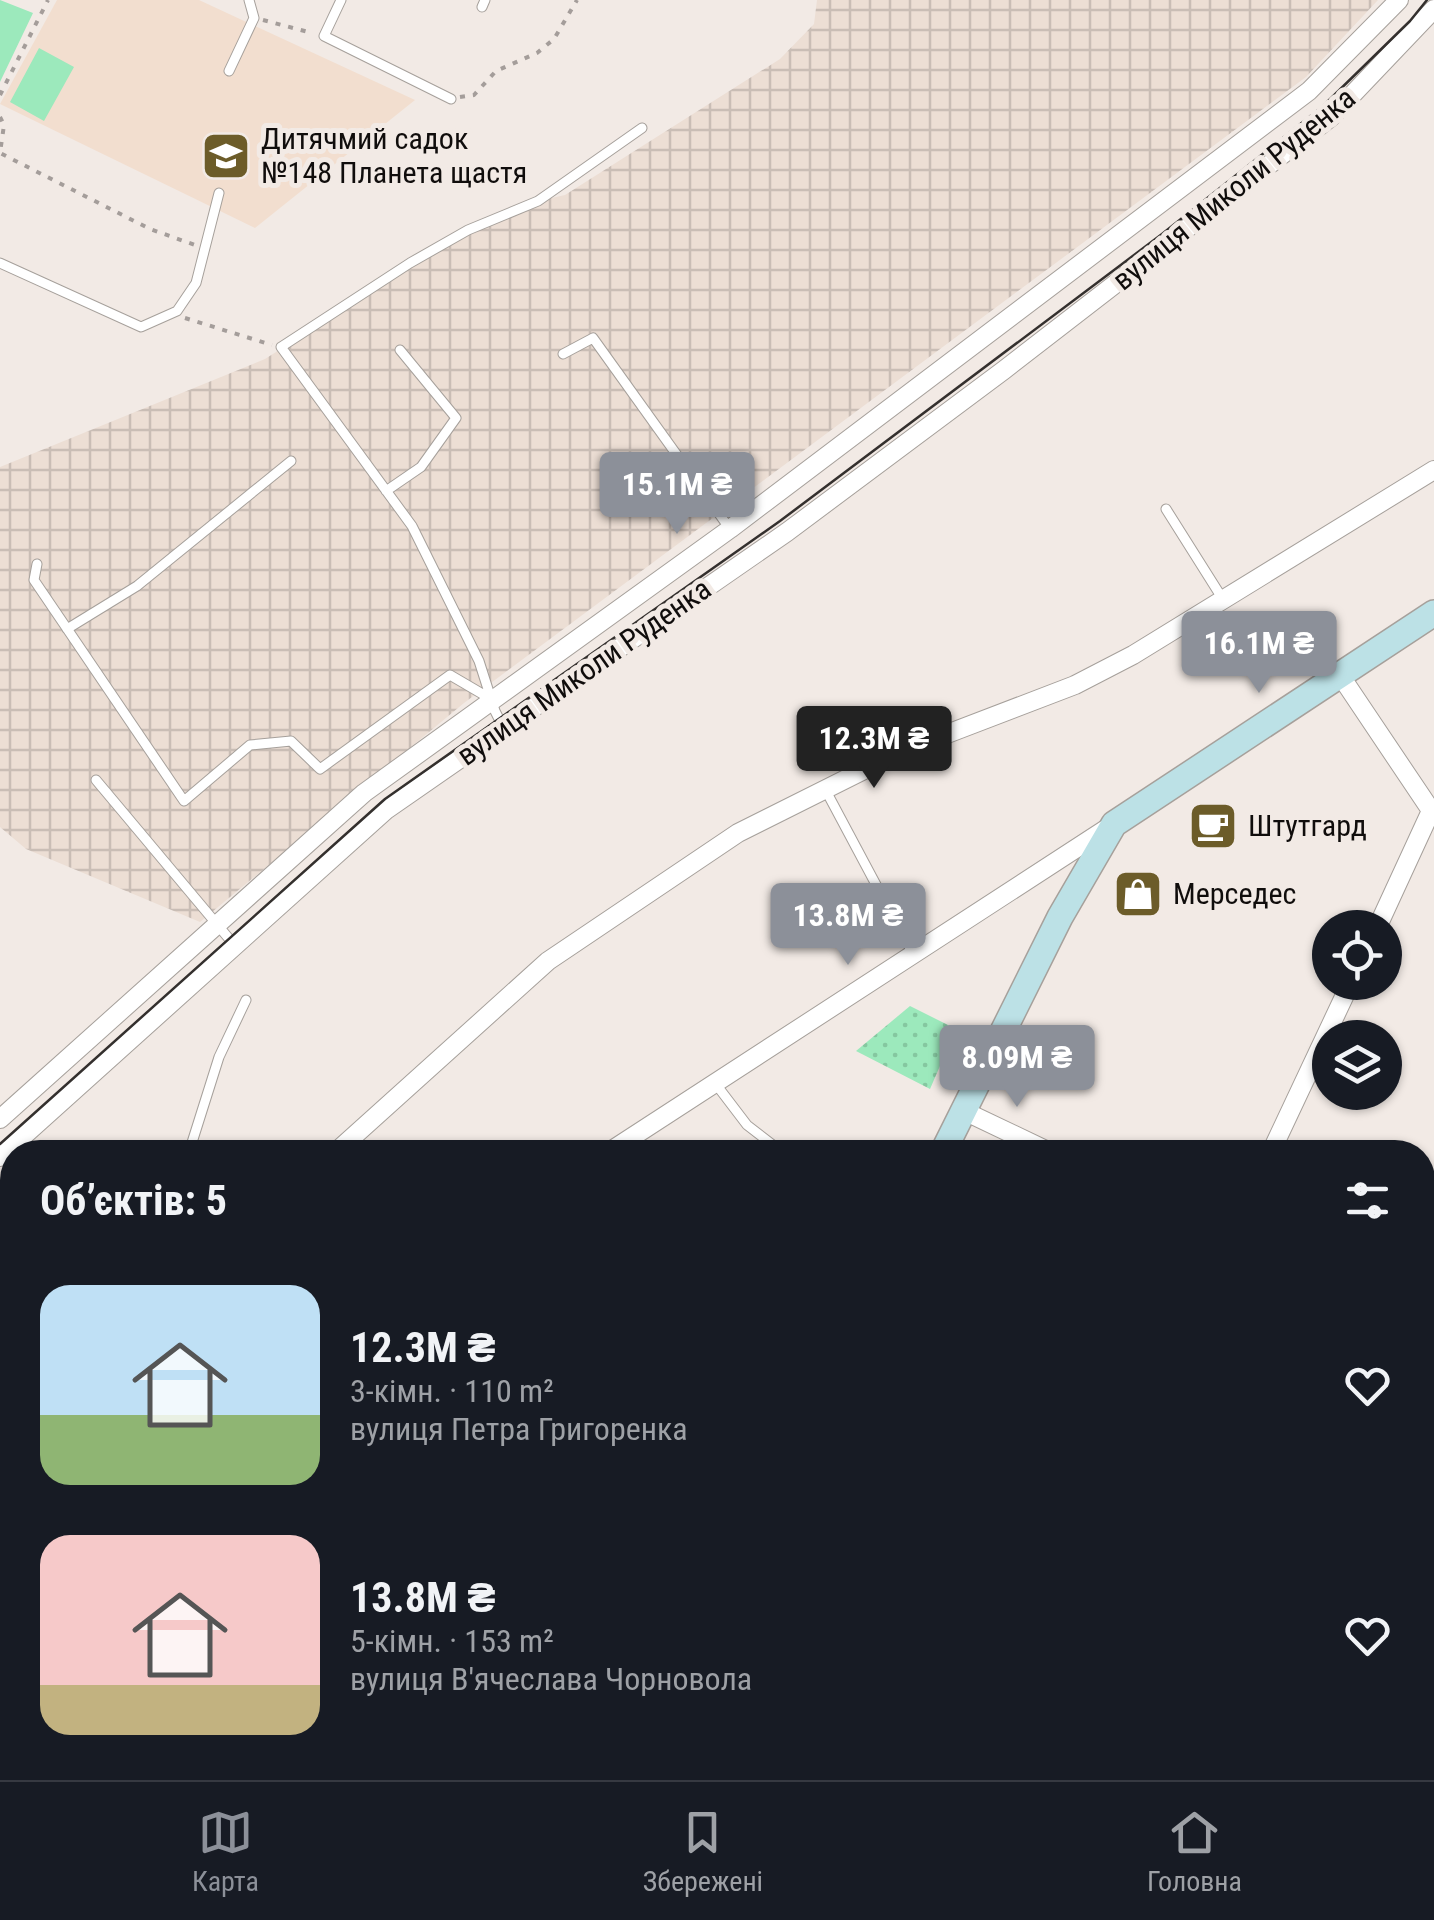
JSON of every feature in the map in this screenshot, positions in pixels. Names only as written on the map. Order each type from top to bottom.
[{"type":"street","name":"вулиця Миколи Руденка","points":[[0,1119],[364,793],[730,529],[1309,91],[1398,0]]},
{"type":"street","name":"вулиця Миколи Руденка","points":[[19,1140],[386,810],[787,532],[1050,335],[1331,117],[1430,22]]},
{"type":"street","points":[[349,1140],[548,961],[738,833],[900,752],[1075,685],[1133,655],[1434,470]]},
{"type":"street","points":[[627,1140],[1434,614]]},
{"type":"street","points":[[1340,676],[1432,814],[1385,910]]},
{"type":"street","points":[[949,1140],[1060,916],[1114,824]]},
{"type":"street","points":[[1277,1140],[1343,1000]]},
{"type":"street","points":[[964,1110],[1025,1140]]},
{"type":"lane","points":[[228,71],[254,18],[249,0]]},
{"type":"lane","points":[[341,0],[324,36],[451,99]]},
{"type":"lane","points":[[504,728],[479,661],[420,542],[281,348],[410,263],[468,230],[538,201],[642,128]]},
{"type":"lane","points":[[0,264],[140,327],[176,311],[196,283],[219,193]]},
{"type":"lane","points":[[563,354],[593,338],[730,529]]},
{"type":"lane","points":[[386,491],[422,467],[456,418],[400,350]]},
{"type":"lane","points":[[67,629],[137,586],[291,460]]},
{"type":"lane","points":[[1166,509],[1224,600]]},
{"type":"lane","points":[[37,564],[34,580],[184,801],[250,744],[291,741],[320,769],[450,676],[491,699]]},
{"type":"lane","points":[[96,780],[236,947]]},
{"type":"lane","points":[[824,788],[913,954]]},
{"type":"lane","points":[[192,1140],[219,1057],[246,1000]]},
{"type":"lane","points":[[715,1083],[747,1124],[767,1140]]},
{"type":"path","points":[[0,94],[48,0]]},
{"type":"path","points":[[451,99],[474,95],[496,72],[537,54],[554,39],[577,0]]},
{"type":"path","points":[[254,18],[324,36]]},
{"type":"path","points":[[0,117],[4,125],[0,152],[150,229],[204,249]]},
{"type":"path","points":[[179,316],[281,348]]},
{"type":"shaded area","name":"Дитячмий садок №148 Планета щастя","points":[[57,0],[199,0],[415,100],[255,228],[0,104]]},
{"type":"shaded area","points":[[817,0],[1378,0],[1306,77],[464,703],[200,922],[26,849],[0,827],[0,467],[265,359],[468,230],[538,201],[565,195],[780,59],[814,24]]},
{"type":"green space","points":[[0,0],[33,13],[0,82]]},
{"type":"green space","points":[[39,48],[74,67],[44,121],[10,102]]},
{"type":"green space","points":[[910,1006],[956,1029],[930,1089],[856,1051]]},
{"type":"tram line","points":[[4,1140],[385,799],[780,521],[1162,234],[1323,106],[1427,0]]},
{"type":"place","name":"Дитячмий садок №148 Планета щастя","points":[[226,156]]},
{"type":"place","name":"Штутгард","points":[[1213,826]]},
{"type":"place","name":"Мерседес","points":[[1138,894]]}]
